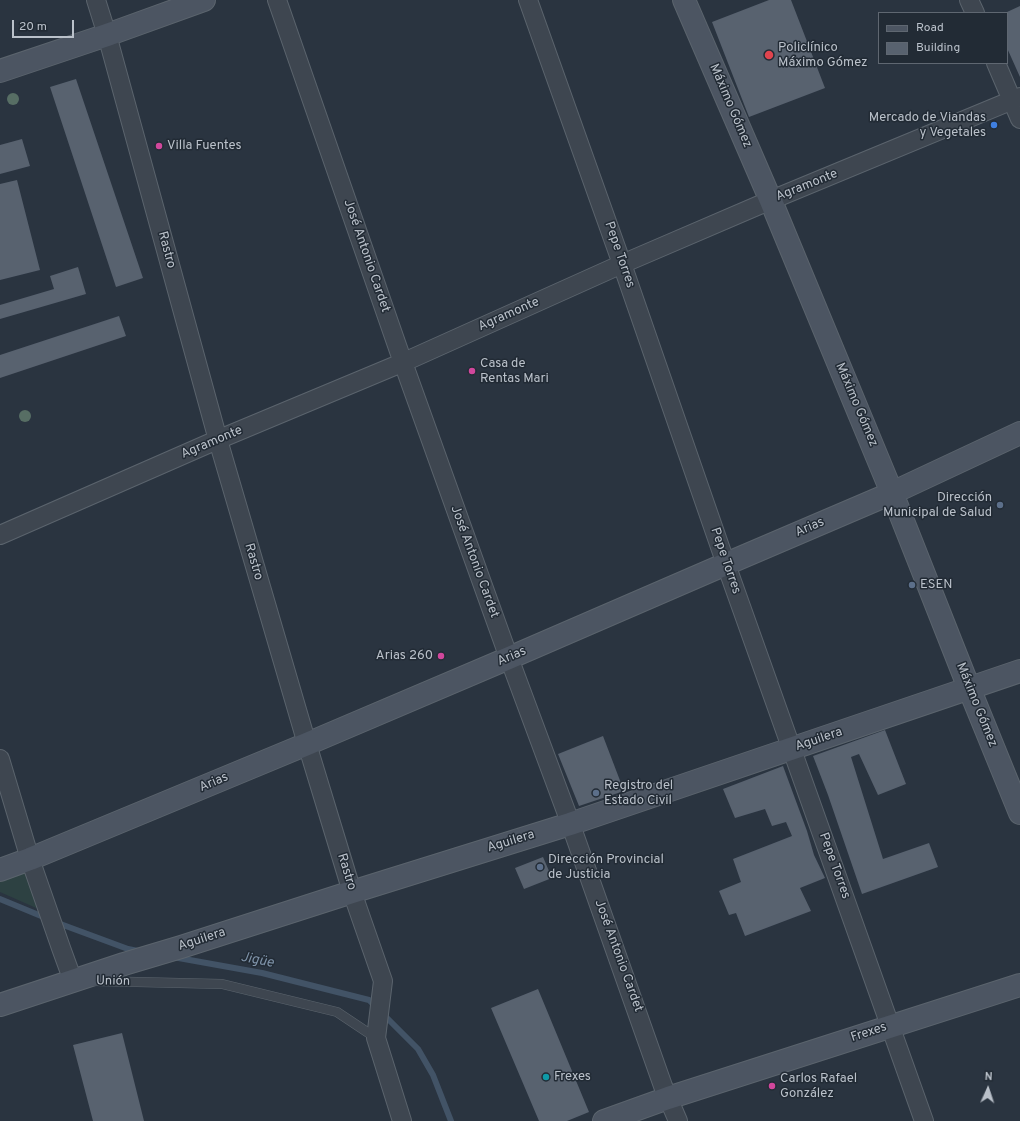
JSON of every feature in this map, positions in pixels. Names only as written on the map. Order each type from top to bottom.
[{"type":"street","name":"Rastro","points":[[96,0],[107,35],[218,440],[306,744],[352,892],[383,981],[376,1038],[402,1121]]},
{"type":"street","points":[[0,71],[204,0]]},
{"type":"street","name":"José Antonio Cardet","points":[[277,0],[509,658],[668,1098],[678,1121]]},
{"type":"street","name":"Pepe Torres","points":[[528,0],[924,1121]]},
{"type":"street","name":"Máximo Gómez","points":[[684,0],[771,201],[892,493],[1020,813]]},
{"type":"street","points":[[969,0],[975,12]]},
{"type":"street","points":[[997,64],[1016,99],[1020,119]]},
{"type":"street","name":"Agramonte","points":[[0,535],[218,440],[404,362],[622,264],[1016,99]]},
{"type":"street","name":"Arias","points":[[0,870],[30,859],[509,658],[892,493],[1020,433]]},
{"type":"street","name":"Aguilera","points":[[0,1005],[73,980],[570,824],[1020,671]]},
{"type":"street","points":[[0,759],[30,859],[73,980]]},
{"type":"street","name":"Frexes","points":[[604,1121],[668,1098],[1020,985]]},
{"type":"lane","name":"Unión","points":[[73,980],[222,984],[337,1012],[376,1038]]},
{"type":"green space","points":[[27,867],[43,911],[0,892],[0,877]]},
{"type":"building","name":"Policlínico Máximo Gómez","points":[[769,0],[791,0],[825,88],[749,117],[712,22]]},
{"type":"building","points":[[1020,6],[1020,77],[1008,50],[1007,12]]},
{"type":"building","points":[[76,79],[143,278],[116,287],[50,87]]},
{"type":"building","points":[[22,139],[30,166],[0,174],[0,145]]},
{"type":"building","points":[[17,180],[40,270],[0,280],[0,184]]},
{"type":"building","points":[[78,267],[86,294],[0,319],[0,305],[54,289],[50,276]]},
{"type":"building","points":[[119,316],[126,336],[0,378],[0,355]]},
{"type":"building","points":[[885,730],[906,784],[878,795],[859,754],[851,757],[883,859],[929,843],[938,867],[862,894],[813,756]]},
{"type":"building","points":[[603,736],[624,791],[579,806],[558,754]]},
{"type":"building","points":[[783,766],[807,831],[814,855],[825,878],[800,888],[811,911],[745,936],[736,913],[729,915],[719,891],[741,882],[733,859],[792,836],[786,822],[772,826],[765,809],[735,818],[723,789]]},
{"type":"building","points":[[543,857],[552,878],[524,889],[515,868]]},
{"type":"building","points":[[538,989],[589,1112],[567,1121],[539,1121],[491,1008]]},
{"type":"building","points":[[122,1033],[144,1121],[93,1121],[73,1045]]},
{"type":"waterway","name":"Jigüe","points":[[0,899],[46,918]]},
{"type":"waterway","name":"Jigüe","points":[[55,922],[128,949],[138,951]]},
{"type":"waterway","name":"Jigüe","points":[[173,957],[262,973],[369,1000],[376,1007]]},
{"type":"waterway","name":"Jigüe","points":[[383,1014],[418,1049],[433,1075],[451,1121]]},
{"type":"place","name":"Policlínico Máximo Gómez","points":[[769,55]]},
{"type":"place","name":"Mercado de Viandas y Vegetales","points":[[994,125]]},
{"type":"place","name":"Villa Fuentes","points":[[159,146]]},
{"type":"place","name":"Casa de Rentas Mari","points":[[472,371]]},
{"type":"place","name":"Dirección Municipal de Salud","points":[[1000,505]]},
{"type":"place","name":"ESEN","points":[[912,585]]},
{"type":"place","name":"Arias 260","points":[[441,656]]},
{"type":"place","name":"Registro del Estado Civil","points":[[596,793]]},
{"type":"place","name":"Dirección Provincial de Justicia","points":[[540,867]]},
{"type":"place","name":"Frexes","points":[[546,1077]]},
{"type":"place","name":"Carlos Rafael González","points":[[772,1086]]}]
